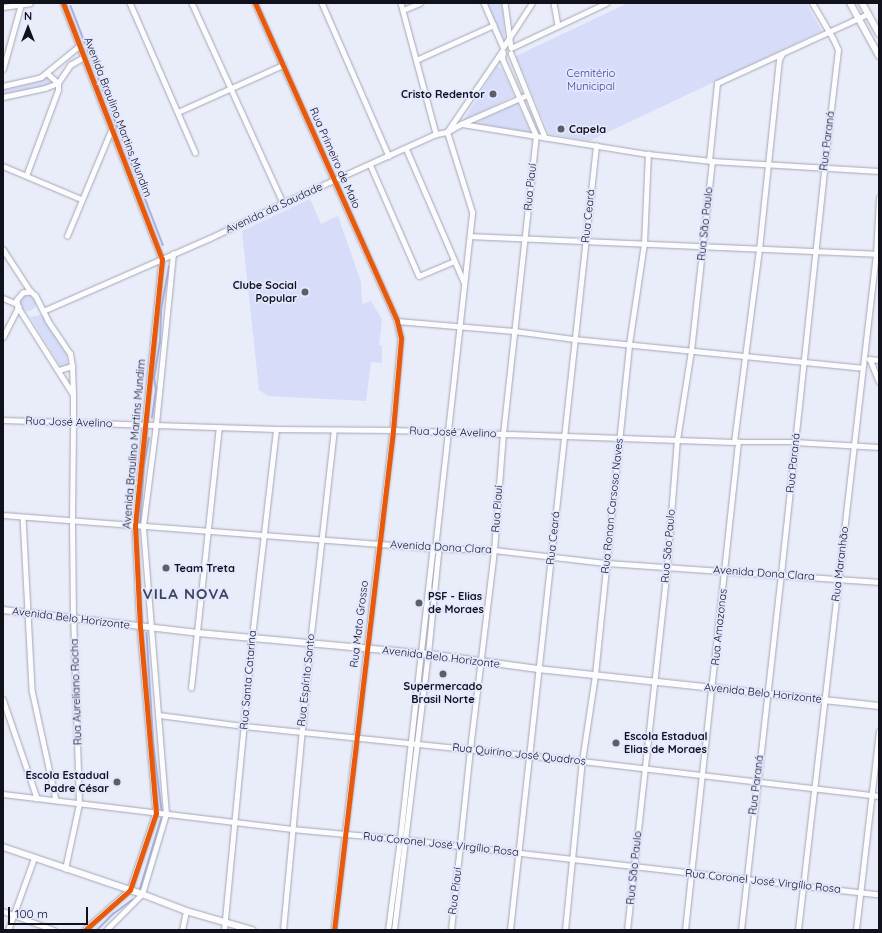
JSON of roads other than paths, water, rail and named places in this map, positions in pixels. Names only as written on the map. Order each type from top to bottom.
[{"type":"street","points":[[3,7],[30,3]]},
{"type":"street","name":"Avenida Braulino Martins Mundim","points":[[63,3],[163,259],[135,526],[140,627],[156,813],[130,890],[85,930]]},
{"type":"street","points":[[130,3],[195,152]]},
{"type":"street","points":[[192,3],[282,203]]},
{"type":"street","name":"Rua Primeiro de Maio","points":[[255,3],[398,321]]},
{"type":"street","points":[[322,3],[389,156]]},
{"type":"street","points":[[402,3],[436,134]]},
{"type":"street","points":[[403,10],[420,3]]},
{"type":"street","points":[[484,3],[503,49],[507,55],[511,49]]},
{"type":"street","points":[[505,3],[511,49],[527,95],[545,137]]},
{"type":"street","points":[[403,839],[411,742],[419,678],[425,654],[438,549],[436,540],[472,212],[447,132],[532,3]]},
{"type":"street","points":[[554,3],[558,25]]},
{"type":"street","name":"Rua Paraná","points":[[741,930],[745,879],[781,574],[824,169],[838,54],[836,45],[812,3]]},
{"type":"street","points":[[850,3],[879,56]]},
{"type":"street","points":[[862,3],[879,34]]},
{"type":"street","points":[[3,69],[21,4]]},
{"type":"street","points":[[503,49],[511,49],[604,4]]},
{"type":"street","points":[[782,54],[828,31],[868,14]]},
{"type":"street","points":[[416,60],[494,25]]},
{"type":"street","points":[[3,86],[34,79],[47,73],[80,46]]},
{"type":"street","points":[[503,49],[502,59],[536,136]]},
{"type":"street","name":"Rua São Paulo","points":[[627,930],[667,566],[677,440],[691,351],[711,161],[717,84],[782,54]]},
{"type":"street","name":"Rua Amazonas","points":[[685,930],[725,570],[736,442],[759,250],[779,60],[782,54]]},
{"type":"street","points":[[26,176],[58,90],[58,83],[70,65],[84,57]]},
{"type":"street","points":[[178,112],[283,65]]},
{"type":"street","points":[[47,73],[58,83]]},
{"type":"street","points":[[3,97],[45,88],[58,83]]},
{"type":"street","name":"Avenida da Saudade","points":[[43,311],[163,259],[282,203],[436,134],[447,132],[460,124],[527,95]]},
{"type":"street","points":[[460,124],[648,154],[768,166],[879,171]]},
{"type":"street","points":[[67,236],[81,199],[112,128]]},
{"type":"street","name":"Rua Piauí","points":[[451,930],[459,846],[494,550],[503,434],[536,136]]},
{"type":"street","name":"Rua Ceará","points":[[510,930],[596,146]]},
{"type":"street","points":[[406,148],[454,261],[465,283]]},
{"type":"street","name":"Rua Ronan Carsoso Naves","points":[[565,930],[582,761],[595,674],[629,344],[644,244],[648,154]]},
{"type":"street","points":[[370,164],[419,276],[454,261]]},
{"type":"street","points":[[3,166],[81,199]]},
{"type":"street","name":"Rua Maranhão","points":[[798,930],[862,368],[877,254],[879,198]]},
{"type":"street","points":[[470,236],[759,250],[877,254]]},
{"type":"street","name":"Rua Aureliano Rocha","points":[[3,250],[35,296],[70,354],[72,366],[73,618],[79,804],[65,869]]},
{"type":"street","name":"Avenida Braulino Martins Mundim","points":[[106,930],[142,894],[166,814],[143,526],[156,424],[172,254]]},
{"type":"street","points":[[3,336],[17,306],[20,295],[31,292]]},
{"type":"street","points":[[3,298],[17,306],[73,394]]},
{"type":"street","points":[[398,321],[460,328],[514,331],[574,339],[862,368]]},
{"type":"street","name":"Rua Mato Grosso","points":[[334,930],[378,544],[393,430],[401,338],[398,321]]},
{"type":"street","points":[[864,358],[879,360]]},
{"type":"street","points":[[870,359],[879,381]]},
{"type":"street","points":[[59,370],[72,366]]},
{"type":"street","name":"Rua José Avelino","points":[[3,420],[276,429],[393,430],[736,442],[795,442],[879,447]]},
{"type":"street","points":[[191,688],[219,427]]},
{"type":"street","name":"Rua Santa Catarina","points":[[224,930],[252,637],[276,429]]},
{"type":"street","name":"Rua Espírito Santo","points":[[283,930],[301,730],[334,430]]},
{"type":"street","name":"Avenida Dona Clara","points":[[3,515],[438,549],[494,550],[607,563],[725,570],[879,582]]},
{"type":"street","points":[[23,517],[32,690],[56,800]]},
{"type":"street","points":[[394,930],[396,894],[425,679],[425,654],[432,548],[436,540]]},
{"type":"street","name":"Avenida Belo Horizonte","points":[[3,610],[140,627],[425,654],[538,669],[879,706]]},
{"type":"street","points":[[419,678],[425,679]]},
{"type":"street","points":[[3,699],[37,798]]},
{"type":"street","name":"Rua Quirino José Quadros","points":[[158,715],[244,726],[301,730],[470,750],[582,761],[879,796]]},
{"type":"street","points":[[856,930],[879,731]]},
{"type":"street","name":"Rua Coronel José Virgílio Rosa","points":[[3,794],[292,829],[403,839],[879,894]]},
{"type":"street","points":[[3,847],[142,894],[186,911],[252,930]]},
{"type":"street","points":[[8,930],[34,858]]},
{"type":"street","points":[[388,930],[396,894]]},
{"type":"street","points":[[3,911],[54,930]]},
{"type":"street","points":[[182,930],[186,911]]},
{"type":"waterway","points":[[71,6],[163,245]]},
{"type":"waterway","points":[[152,418],[156,389],[154,379],[160,343],[161,310],[169,267]]},
{"type":"waterway","points":[[140,524],[144,466],[149,438]]},
{"type":"waterway","points":[[147,633],[154,746],[162,810]]},
{"type":"waterway","points":[[140,889],[161,819]]},
{"type":"waterway","points":[[97,930],[113,914],[132,900]]},
{"type":"place","name":"Cristo Redentor","points":[[493,94]]},
{"type":"place","name":"Capela","points":[[561,129]]},
{"type":"place","name":"Clube Social Popular","points":[[305,292]]},
{"type":"place","name":"Team Treta","points":[[166,568]]},
{"type":"place","name":"PSF - Elias de Moraes","points":[[419,603]]},
{"type":"place","name":"Supermercado Brasil Norte","points":[[443,674]]},
{"type":"place","name":"Escola Estadual Elias de Moraes","points":[[616,743]]},
{"type":"place","name":"Escola Estadual Padre César","points":[[117,782]]},
{"type":"district","name":"VILA NOVA","points":[[186,594]]},
{"type":"park label","name":"Cemitério Municipal","points":[[591,80]]}]
